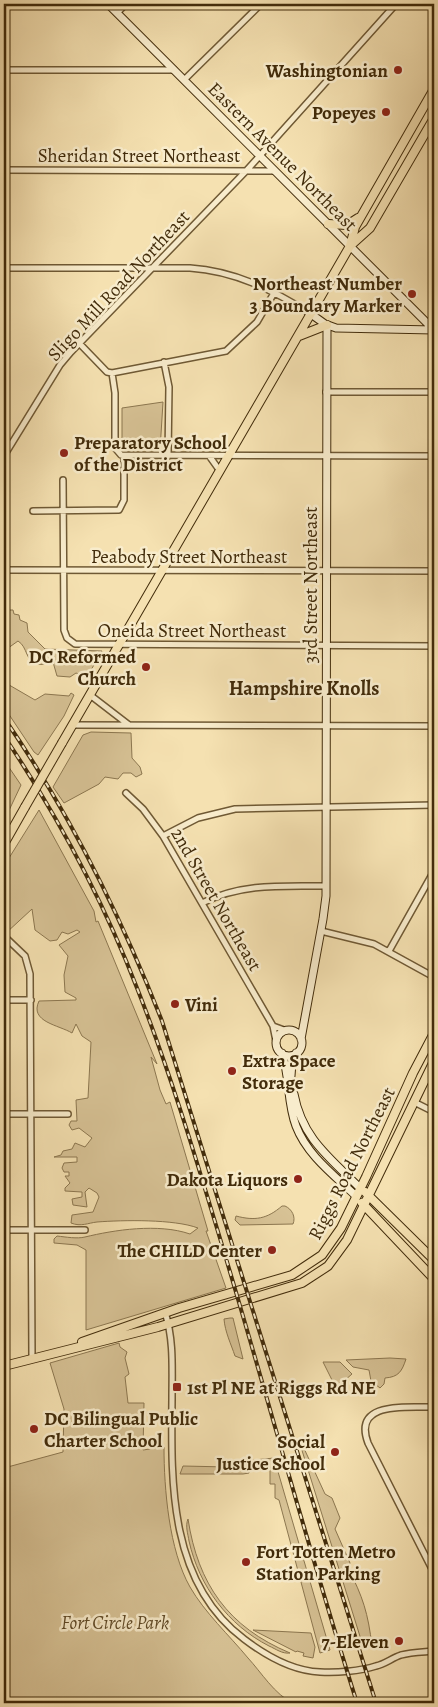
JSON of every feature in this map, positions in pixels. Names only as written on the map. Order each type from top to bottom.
[{"type":"main road","points":[[4,844],[350,246],[355,228],[434,89]]},
{"type":"main road","points":[[350,246],[370,228],[434,118]]},
{"type":"main road","points":[[328,224],[347,225],[362,215]]},
{"type":"main road","points":[[355,228],[363,234]]},
{"type":"main road","points":[[298,336],[328,325]]},
{"type":"main road","name":"Riggs Road Northeast","points":[[72,1347],[99,1334],[165,1312],[276,1280],[302,1270],[326,1250],[341,1228],[434,1033]]},
{"type":"main road","name":"Riggs Road Northeast","points":[[4,1366],[72,1347],[104,1342],[286,1289],[316,1276],[328,1266],[341,1250],[434,1061]]},
{"type":"main road","points":[[360,1188],[434,1260]]},
{"type":"main road","points":[[356,1196],[434,1279]]},
{"type":"street","points":[[4,11],[8,4]]},
{"type":"street","name":"Eastern Avenue Northeast","points":[[108,4],[434,330]]},
{"type":"street","points":[[117,13],[126,4]]},
{"type":"street","points":[[184,80],[261,4]]},
{"type":"street","name":"Sligo Mill Road Northeast","points":[[4,456],[60,366],[79,343],[247,170],[268,144],[396,4]]},
{"type":"street","points":[[4,70],[174,70]]},
{"type":"street","name":"Sheridan Street Northeast","points":[[4,170],[274,170]]},
{"type":"street","points":[[4,268],[190,268],[222,272],[247,280],[274,293],[328,325],[340,328],[434,330]]},
{"type":"street","points":[[79,343],[107,372],[112,373],[226,351],[257,322],[274,293]]},
{"type":"street","name":"3rd Street Northeast","points":[[302,1039],[303,1023],[321,931],[326,886],[326,392],[328,325]]},
{"type":"street","points":[[164,362],[169,388],[168,456]]},
{"type":"street","points":[[112,373],[115,393],[115,448],[118,454],[124,456],[434,456]]},
{"type":"street","points":[[326,392],[434,392]]},
{"type":"street","points":[[33,511],[119,510],[124,500],[124,456]]},
{"type":"street","points":[[210,457],[220,471]]},
{"type":"street","points":[[63,480],[63,571]]},
{"type":"street","name":"Peabody Street Northeast","points":[[4,570],[434,572]]},
{"type":"street","name":"Oneida Street Northeast","points":[[63,571],[64,630],[71,642],[80,645],[434,646]]},
{"type":"street","points":[[90,695],[129,725]]},
{"type":"street","points":[[73,725],[434,726]]},
{"type":"street","name":"2nd Street Northeast","points":[[126,793],[143,809],[163,836],[273,1026],[276,1041]]},
{"type":"street","points":[[163,836],[191,821],[228,810],[434,805]]},
{"type":"street","points":[[389,951],[434,871]]},
{"type":"street","points":[[202,903],[224,893],[251,887],[326,886]]},
{"type":"street","points":[[321,931],[358,938],[389,951],[434,977]]},
{"type":"street","points":[[4,936],[28,963],[30,1000],[32,1358]]},
{"type":"street","points":[[4,1000],[30,1000]]},
{"type":"street","points":[[296,1053],[289,1056],[282,1053],[277,1048],[276,1041],[278,1034],[303,1023]]},
{"type":"street","points":[[273,1026],[297,1033],[302,1039],[301,1047],[296,1053],[290,1070],[302,1123],[315,1143],[360,1188]]},
{"type":"street","points":[[282,1053],[286,1066],[294,1118],[303,1140],[322,1164],[356,1196]]},
{"type":"street","points":[[414,1102],[434,1112]]},
{"type":"street","points":[[4,1114],[68,1114]]},
{"type":"street","points":[[4,1230],[85,1230]]},
{"type":"street","points":[[165,1312],[172,1343],[173,1486],[187,1561],[202,1593],[218,1614],[236,1633],[271,1656],[306,1671],[329,1672],[369,1668],[407,1654],[434,1651]]},
{"type":"street","points":[[434,1406],[381,1409],[372,1414],[366,1424],[365,1435],[434,1573]]},
{"type":"green space","points":[[163,402],[160,450],[124,449],[122,445],[122,408]]},
{"type":"green space","points":[[10,610],[13,610],[14,614],[19,615],[20,620],[27,623],[28,632],[45,649],[102,651],[87,677],[76,673],[70,677],[57,676],[53,662],[34,663],[18,641],[4,651],[4,616],[7,616]]},
{"type":"green space","points":[[4,682],[35,700],[45,694],[69,696],[71,693],[74,695],[64,716],[38,755],[34,752],[4,707]]},
{"type":"green space","points":[[91,732],[131,733],[132,758],[140,767],[142,774],[136,777],[131,773],[123,773],[118,779],[105,777],[99,784],[64,803],[53,787],[83,735]]},
{"type":"green space","points":[[4,760],[21,785],[4,821],[4,774],[8,771]]},
{"type":"green space","points":[[39,810],[94,911],[96,922],[98,921],[157,1064],[151,1057],[160,1090],[166,1104],[170,1102],[208,1231],[206,1231],[226,1288],[86,1330],[86,1250],[77,1245],[54,1243],[54,1239],[57,1236],[82,1238],[109,1232],[150,1228],[190,1234],[198,1228],[176,1223],[148,1221],[108,1221],[81,1225],[71,1223],[72,1215],[93,1212],[99,1197],[97,1193],[89,1188],[85,1192],[87,1207],[73,1205],[72,1199],[82,1197],[82,1192],[65,1191],[65,1188],[70,1183],[65,1176],[69,1176],[69,1172],[64,1172],[62,1168],[64,1163],[77,1162],[77,1157],[54,1157],[61,1155],[63,1151],[72,1149],[75,1143],[85,1147],[92,1138],[79,1128],[72,1130],[69,1125],[71,1121],[77,1121],[76,1100],[88,1098],[91,1042],[82,1036],[76,1024],[72,1033],[47,1022],[38,1014],[37,1008],[39,1001],[76,1000],[76,998],[65,992],[64,975],[68,956],[59,945],[80,932],[77,930],[68,934],[62,932],[57,940],[50,941],[35,930],[32,909],[6,933],[4,930],[4,866]]},
{"type":"green space","points":[[282,1206],[287,1207],[291,1211],[294,1216],[293,1224],[240,1225],[235,1220],[236,1216],[260,1218],[271,1214]]},
{"type":"green space","points":[[233,1318],[243,1359],[235,1356],[227,1333],[224,1319]]},
{"type":"green space","name":"Fort Circle Park","points":[[119,1343],[120,1347],[127,1352],[125,1358],[129,1374],[125,1377],[128,1403],[144,1403],[143,1450],[164,1447],[169,1519],[177,1555],[190,1587],[210,1615],[269,1683],[280,1695],[293,1703],[4,1703],[4,1468],[63,1452],[64,1409],[50,1363]]},
{"type":"green space","points":[[406,1359],[399,1373],[385,1378],[384,1384],[380,1388],[371,1381],[369,1370],[353,1367],[346,1360]]},
{"type":"green space","points":[[323,1362],[340,1362],[352,1374],[336,1388]]},
{"type":"green space","points":[[300,1444],[302,1444],[325,1494],[332,1498],[340,1518],[335,1529],[350,1563],[348,1568],[364,1605],[372,1646],[363,1646]]},
{"type":"green space","points":[[274,1458],[330,1650],[320,1653],[279,1500],[275,1498],[275,1484],[270,1484],[270,1467],[250,1466],[249,1473],[243,1474],[180,1474],[183,1466],[228,1467],[235,1462]]},
{"type":"green space","points":[[188,1519],[199,1564],[208,1583],[220,1601],[249,1630],[290,1653],[279,1651],[254,1637],[228,1615],[217,1602],[200,1573],[194,1558],[187,1530]]},
{"type":"green space","points":[[253,1630],[311,1633],[315,1647],[313,1658],[303,1656],[304,1653],[296,1652]]},
{"type":"railway","points":[[4,718],[50,790],[92,865],[129,942],[162,1021],[376,1703]]},
{"type":"railway","points":[[4,736],[42,796],[94,890],[124,955],[149,1018],[210,1204],[357,1703]]},
{"type":"place","name":"Washingtonian","points":[[398,70]]},
{"type":"place","name":"Popeyes","points":[[386,112]]},
{"type":"place","name":"Northeast Number 3 Boundary Marker","points":[[412,294]]},
{"type":"place","name":"Preparatory School of the District","points":[[64,453]]},
{"type":"place","name":"DC Reformed Church","points":[[146,667]]},
{"type":"place","name":"Vini","points":[[175,1004]]},
{"type":"place","name":"Extra Space Storage","points":[[232,1071]]},
{"type":"place","name":"Dakota Liquors","points":[[298,1179]]},
{"type":"place","name":"The CHILD Center","points":[[272,1250]]},
{"type":"place","name":"1st Pl NE at Riggs Rd NE","points":[[177,1387]]},
{"type":"place","name":"DC Bilingual Public Charter School","points":[[34,1429]]},
{"type":"place","name":"Social Justice School","points":[[335,1452]]},
{"type":"place","name":"Fort Totten Metro Station Parking","points":[[246,1562]]},
{"type":"place","name":"7-Eleven","points":[[399,1641]]},
{"type":"district","name":"Hampshire Knolls","points":[[304,688]]}]
